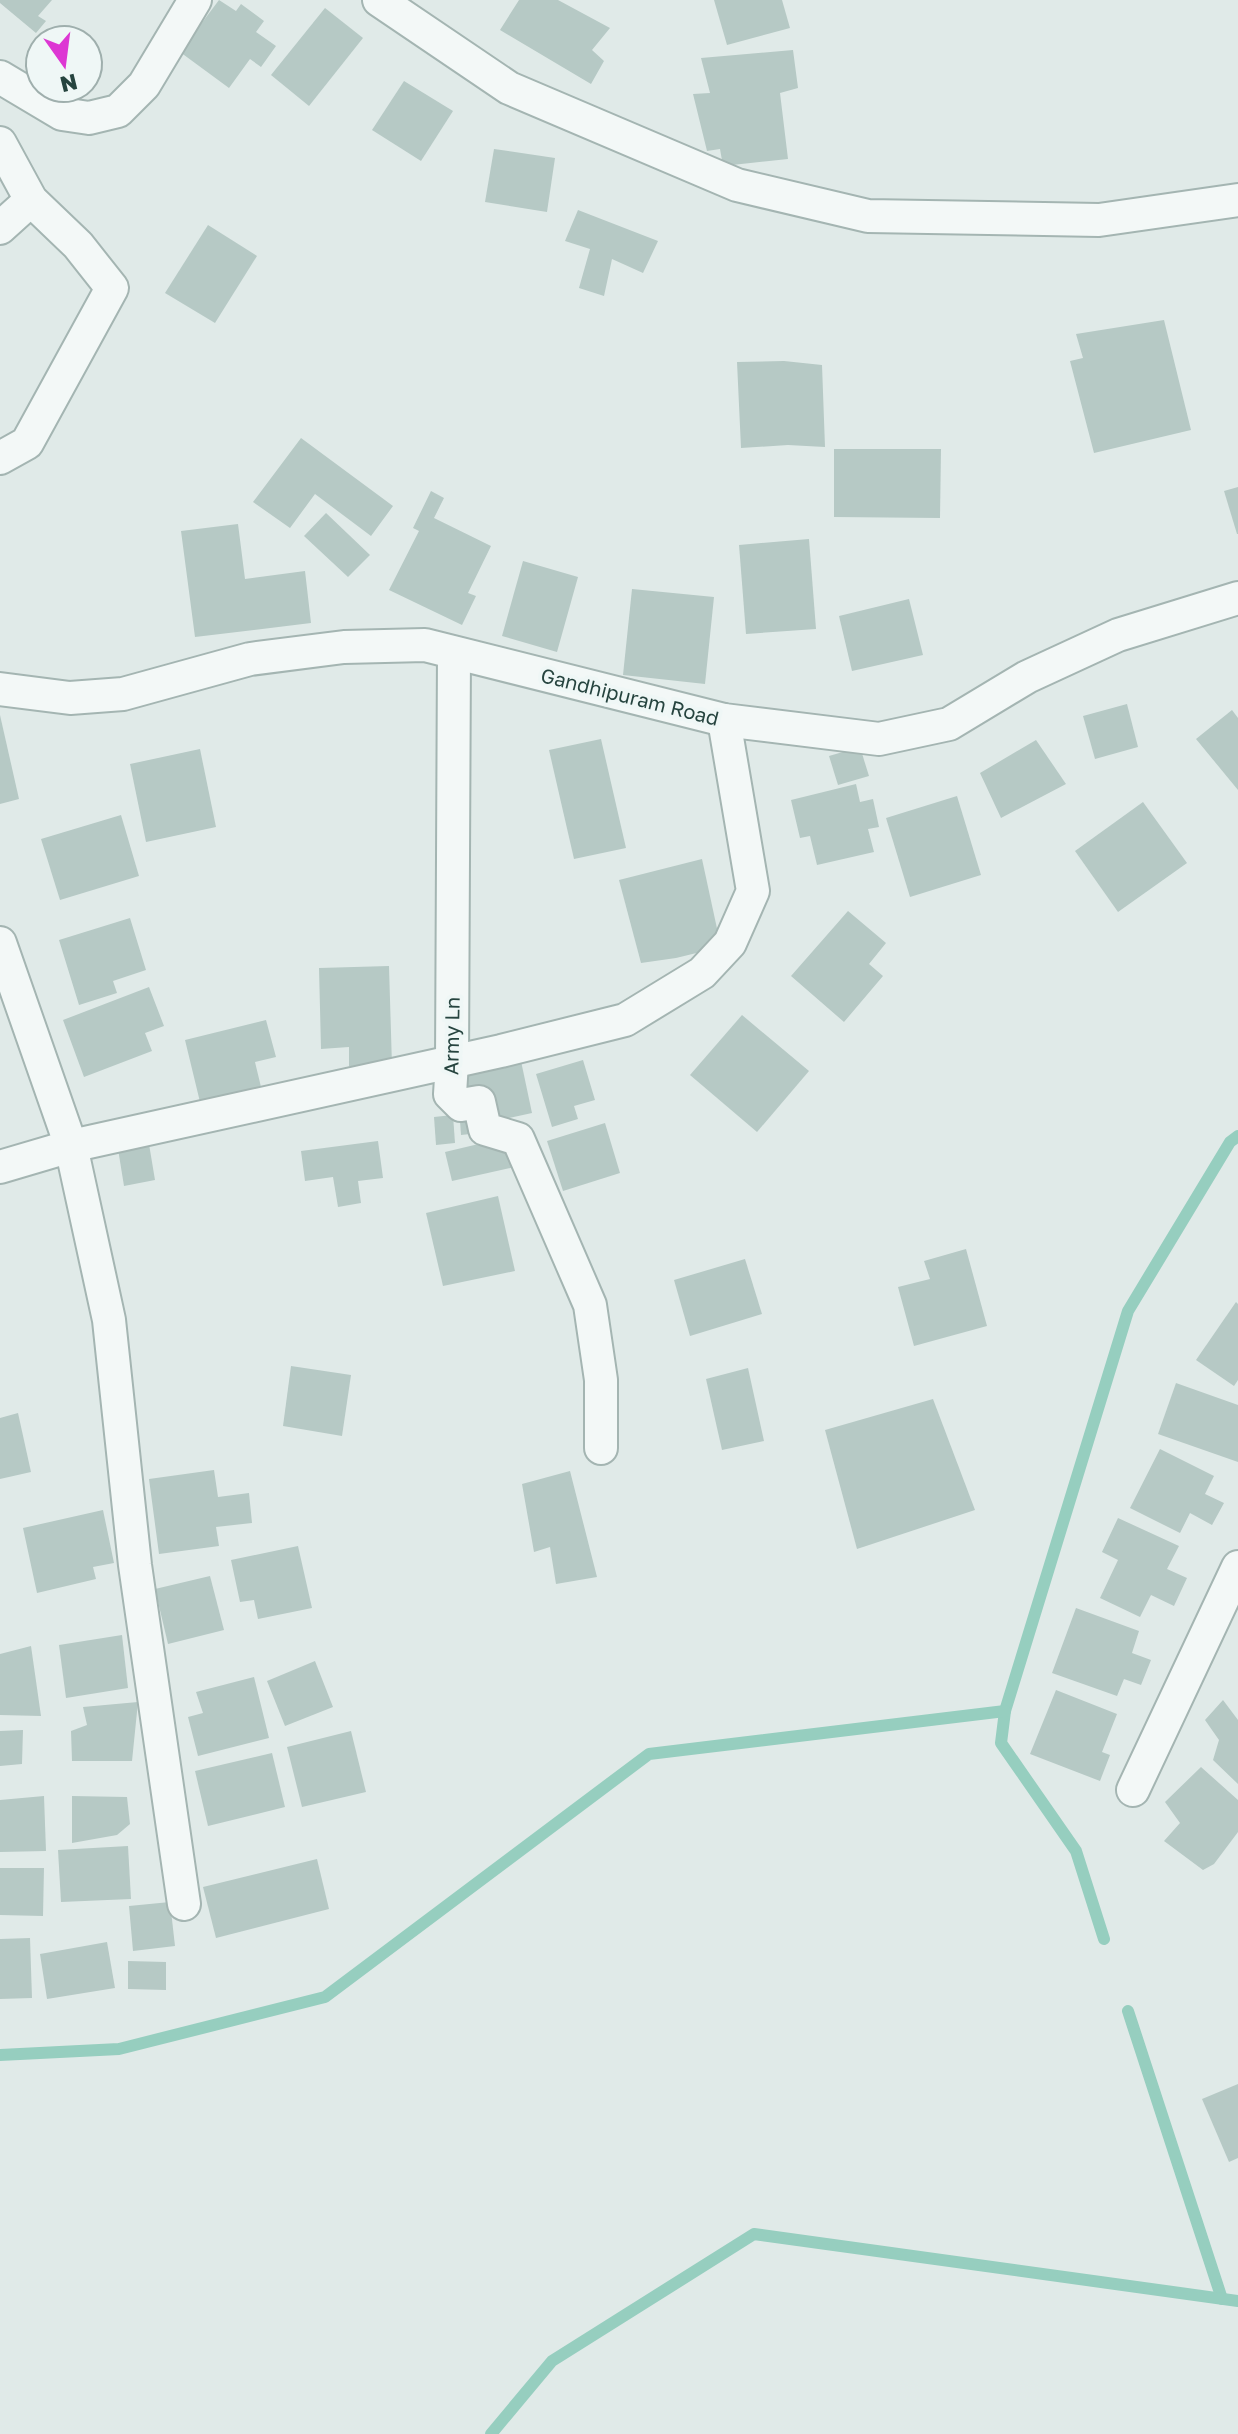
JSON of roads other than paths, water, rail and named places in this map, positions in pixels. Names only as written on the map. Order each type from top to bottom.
[{"type":"street","points":[[6,87],[62,114],[89,118],[118,111],[144,85],[195,0]]},
{"type":"street","points":[[379,0],[509,88],[737,185],[868,216],[1099,220],[1238,200]]},
{"type":"street","points":[[0,143],[31,200],[78,245],[112,288],[27,443],[0,458]]},
{"type":"street","points":[[0,228],[31,200]]},
{"type":"street","name":"Gandhipuram Road","points":[[0,689],[70,698],[123,694],[250,659],[344,647],[425,645],[724,720],[879,739],[949,724],[1027,677],[1118,635],[1238,598]]},
{"type":"street","name":"Army Ln","points":[[454,653],[450,1094],[461,1105],[479,1102],[485,1129],[518,1139],[590,1305],[601,1380],[601,1448]]},
{"type":"street","points":[[0,1167],[71,1146],[452,1062],[625,1020],[702,973],[730,943],[753,891],[724,720]]},
{"type":"street","points":[[0,943],[71,1146],[109,1320],[135,1565],[184,1904]]},
{"type":"street","points":[[1133,1790],[1238,1567]]},
{"type":"waterway","points":[[1104,1939],[1076,1851],[1001,1743],[1005,1711],[1128,1311],[1230,1142],[1238,1136]]},
{"type":"waterway","points":[[0,2055],[119,2049],[325,1997],[649,1754],[1005,1711]]},
{"type":"waterway","points":[[1128,2011],[1222,2299]]},
{"type":"waterway","points":[[491,2434],[552,2361],[754,2234],[1238,2301]]}]
